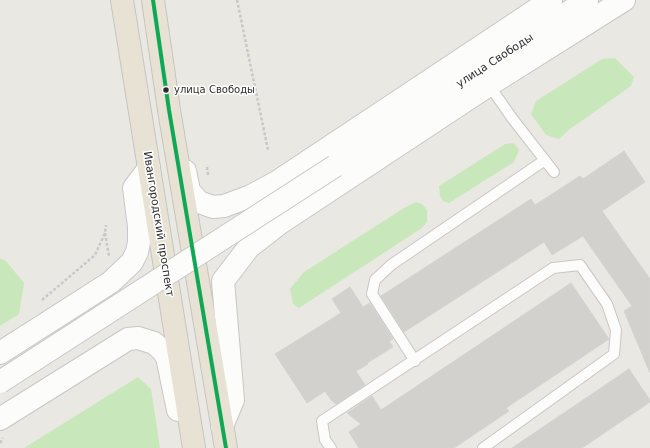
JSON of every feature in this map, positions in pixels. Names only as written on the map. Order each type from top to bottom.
[{"type":"highway","name":"Ивангородский проспект","points":[[122,0],[193,444]]},
{"type":"highway","points":[[153,0],[169,110],[226,448]]},
{"type":"main road","name":"улица Свободы","points":[[169,110],[176,120],[189,191],[199,202],[213,207],[224,206],[251,196],[277,182],[551,0]]},
{"type":"main road","name":"улица Свободы","points":[[0,382],[335,166],[587,0]]},
{"type":"main road","name":"улица Свободы","points":[[222,426],[233,400],[223,281],[225,276],[249,247],[280,223],[489,85],[624,0]]},
{"type":"main road","points":[[0,353],[111,282],[132,262],[137,252],[139,242],[139,226],[134,188],[148,168]]},
{"type":"main road","points":[[0,419],[128,339],[138,338],[154,343],[167,357],[182,430],[193,444]]},
{"type":"lane","points":[[489,85],[512,118],[554,172]]},
{"type":"lane","points":[[415,361],[372,294],[374,280],[403,256],[545,160]]},
{"type":"lane","points":[[331,448],[325,440],[322,421],[415,361],[553,268],[580,265],[607,304],[616,330],[614,354],[483,448]]},
{"type":"path","points":[[237,0],[268,150]]},
{"type":"path","points":[[106,224],[105,233],[109,256]]},
{"type":"path","points":[[37,303],[95,255],[105,233]]},
{"type":"green space","points":[[615,58],[634,77],[631,86],[570,129],[559,139],[546,135],[531,114],[536,101],[602,59]]},
{"type":"green space","points":[[514,143],[519,150],[514,162],[449,203],[443,201],[440,196],[439,186],[505,144]]},
{"type":"green space","points":[[416,202],[422,204],[427,210],[427,222],[422,228],[299,308],[293,304],[290,289],[304,272],[404,208]]},
{"type":"green space","points":[[0,258],[6,261],[24,283],[19,314],[0,326]]},
{"type":"green space","points":[[138,377],[151,389],[160,448],[24,448]]},
{"type":"building","points":[[624,151],[645,182],[602,211],[650,279],[650,373],[624,311],[632,306],[583,236],[552,255],[544,242],[404,332],[381,296],[531,199],[535,205],[580,176],[583,179]]},
{"type":"building","points":[[571,283],[609,339],[506,408],[509,411],[454,448],[359,448],[349,432],[361,424],[347,413],[372,396],[381,410]]},
{"type":"building","points":[[350,287],[363,307],[370,303],[393,339],[389,341],[393,347],[356,371],[365,385],[336,404],[325,391],[307,403],[275,354],[341,313],[332,299]]},
{"type":"building","points":[[629,369],[650,402],[582,448],[512,448]]},
{"type":"transit line","points":[[153,0],[169,110],[226,448]]},
{"type":"place","name":"улица Свободы","points":[[166,90]]}]
